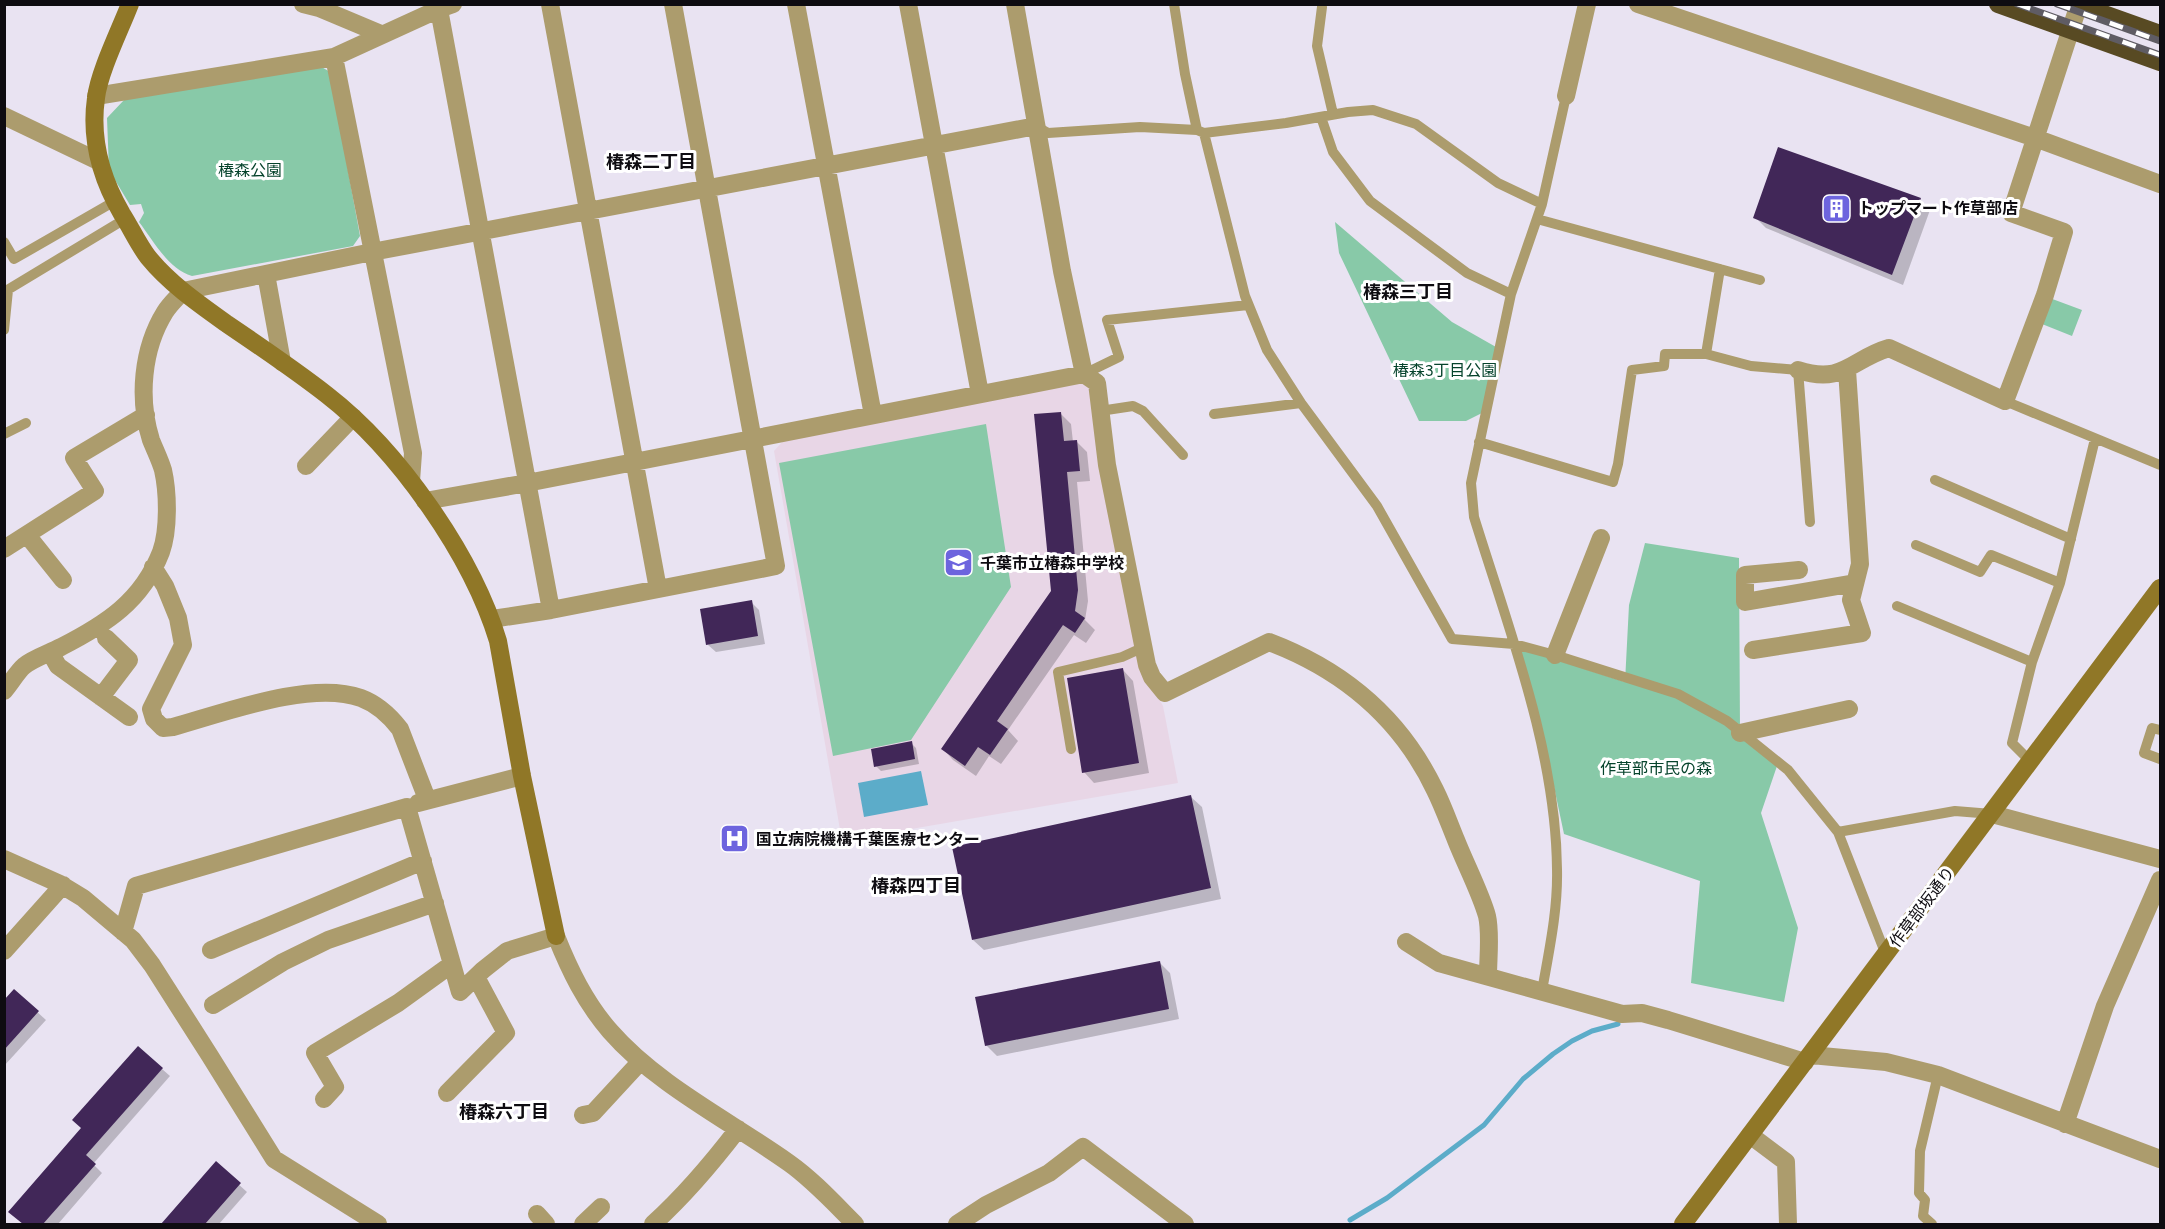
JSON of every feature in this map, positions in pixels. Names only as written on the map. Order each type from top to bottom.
[{"type":"highway","points":[[1998,4],[2160,62]]},
{"type":"highway","points":[[2078,5],[2160,34]]},
{"type":"street","points":[[130,4],[96,96],[94,123],[98,161],[115,201],[147,256],[183,291],[327,395],[353,417],[411,481],[444,528],[492,619],[556,936],[578,986],[612,1033],[641,1061],[675,1087],[791,1164],[824,1192],[855,1224]]},
{"type":"street","points":[[303,4],[319,8],[381,34]]},
{"type":"street","points":[[550,4],[658,589]]},
{"type":"street","points":[[492,619],[551,610],[776,566],[673,4]]},
{"type":"street","points":[[796,4],[873,415]]},
{"type":"street","points":[[908,4],[980,394]]},
{"type":"street","points":[[1015,4],[1062,270],[1084,374],[1097,383],[1107,465],[1152,677],[1165,693],[1269,642],[1323,667],[1348,683],[1373,705],[1398,731],[1417,756],[1435,789],[1487,917],[1488,976]]},
{"type":"street","points":[[1566,96],[1587,4]]},
{"type":"street","points":[[1638,4],[2035,138],[2160,184]]},
{"type":"street","points":[[1798,370],[1828,375],[1847,370],[1875,352],[1889,348],[2005,401],[2045,296],[2064,232],[2011,213],[2078,5]]},
{"type":"street","points":[[96,96],[334,57],[443,6],[480,232],[551,610]]},
{"type":"street","points":[[334,57],[414,453],[411,481]]},
{"type":"street","points":[[4,116],[98,161]]},
{"type":"street","points":[[4,691],[25,666],[86,634],[126,607],[147,579],[162,550],[166,490],[163,468],[151,439],[146,415],[143,396],[145,363],[152,339],[165,312],[183,291],[372,252],[1036,126]]},
{"type":"street","points":[[266,274],[282,362]]},
{"type":"street","points":[[1753,650],[1862,633],[1851,600],[1860,564],[1847,370]]},
{"type":"street","points":[[425,501],[1084,374]]},
{"type":"street","points":[[4,549],[94,491],[74,458],[146,415]]},
{"type":"street","points":[[306,466],[353,417]]},
{"type":"street","points":[[27,535],[63,580]]},
{"type":"street","points":[[1555,654],[1601,538]]},
{"type":"street","points":[[153,567],[165,586],[178,618],[183,645],[151,709],[154,719],[163,728],[285,696],[333,693],[359,698],[375,705],[400,729],[427,799]]},
{"type":"street","points":[[1799,570],[1745,575],[1745,602],[1855,583]]},
{"type":"street","name":"作草部坂通り","points":[[1683,1224],[2160,588]]},
{"type":"street","points":[[101,697],[129,660],[106,638]]},
{"type":"street","points":[[50,652],[58,666],[129,717]]},
{"type":"street","points":[[1740,733],[1849,709]]},
{"type":"street","points":[[123,932],[136,886],[407,807],[427,799],[522,776]]},
{"type":"street","points":[[407,807],[460,992],[507,951],[556,936]]},
{"type":"street","points":[[1992,814],[2160,859]]},
{"type":"street","points":[[4,859],[63,885],[83,898],[133,940],[152,965],[256,1126],[274,1159],[378,1224]]},
{"type":"street","points":[[211,950],[423,861]]},
{"type":"street","points":[[2065,1124],[2105,1006],[2160,880]]},
{"type":"street","points":[[4,951],[63,885]]},
{"type":"street","points":[[213,1005],[283,962],[328,940],[435,903]]},
{"type":"street","points":[[1406,942],[1439,963],[1622,1014],[1642,1013],[1808,1058],[1886,1062],[1938,1075],[2160,1159]]},
{"type":"street","points":[[324,1099],[335,1087],[315,1053],[398,1003],[452,964]]},
{"type":"street","points":[[447,1093],[506,1033],[476,977]]},
{"type":"street","points":[[583,1115],[593,1113],[641,1061]]},
{"type":"street","points":[[653,1224],[702,1175],[738,1129]]},
{"type":"street","points":[[1750,1135],[1786,1162],[1788,1224]]},
{"type":"street","points":[[957,1224],[986,1205],[1049,1173],[1083,1147],[1185,1224]]},
{"type":"street","points":[[583,1224],[601,1207]]},
{"type":"lane","points":[[1174,4],[1185,74],[1200,131],[1248,305],[1267,350],[1301,403],[1377,506],[1452,639],[1514,645],[1555,654],[1678,694],[1727,721],[1788,770],[1838,832],[1886,955]]},
{"type":"lane","points":[[1322,7],[1317,46],[1333,114]]},
{"type":"lane","points":[[1542,991],[1554,924],[1556,841],[1542,745],[1474,517],[1471,483],[1510,294],[1542,204],[1566,96]]},
{"type":"lane","points":[[1036,126],[1048,133],[1140,127],[1200,131],[1286,123],[1333,114],[1373,110],[1416,124],[1498,183],[1542,204]]},
{"type":"lane","points":[[1321,117],[1333,152],[1370,201],[1467,273],[1510,294]]},
{"type":"lane","points":[[4,242],[14,259],[115,201]]},
{"type":"lane","points":[[4,330],[6,291],[125,219]]},
{"type":"lane","points":[[1537,219],[1760,280]]},
{"type":"lane","points":[[1706,354],[1720,269]]},
{"type":"lane","points":[[1084,374],[1119,357],[1107,320],[1248,305]]},
{"type":"lane","points":[[1479,442],[1613,482],[1618,464],[1632,370],[1664,366],[1665,354],[1706,354],[1751,366],[1798,370],[1810,522]]},
{"type":"lane","points":[[2005,401],[2160,465]]},
{"type":"lane","points":[[1214,414],[1301,403]]},
{"type":"lane","points":[[1100,411],[1133,406],[1143,411],[1183,455]]},
{"type":"lane","points":[[4,434],[26,423]]},
{"type":"lane","points":[[2030,761],[2012,743],[2032,662],[2060,583],[2095,439]]},
{"type":"lane","points":[[1935,480],[2071,539]]},
{"type":"lane","points":[[1916,545],[1980,572],[1991,555],[2060,583]]},
{"type":"lane","points":[[1897,606],[2032,662]]},
{"type":"lane","points":[[1071,749],[1058,672],[1122,657],[1144,647]]},
{"type":"lane","points":[[2160,730],[2152,728],[2144,753],[2160,759]]},
{"type":"lane","points":[[1838,832],[1956,811],[1992,814]]},
{"type":"lane","points":[[1932,1224],[1923,1216],[1925,1200],[1918,1193],[1920,1150],[1938,1075]]},
{"type":"shaded area","name":"千葉市立椿森中学校","points":[[1082,383],[1090,389],[1146,675],[1163,706],[1178,783],[842,841],[774,451],[784,440]]},
{"type":"green space","name":"椿森公園","points":[[315,63],[330,72],[360,236],[353,246],[192,276],[183,272],[168,261],[139,222],[144,213],[141,204],[130,205],[109,170],[107,118],[124,100]]},
{"type":"green space","name":"椿森3丁目公園","points":[[1335,222],[1452,322],[1496,347],[1482,413],[1466,421],[1419,421],[1339,253]]},
{"type":"green space","points":[[2047,297],[2082,310],[2072,336],[2037,322]]},
{"type":"green space","points":[[986,424],[1011,587],[911,740],[833,756],[779,463]]},
{"type":"green space","name":"作草部市民の森","points":[[1645,543],[1739,558],[1740,733],[1777,766],[1761,813],[1798,928],[1784,1002],[1691,983],[1700,881],[1564,834],[1546,749],[1519,656],[1523,649],[1625,682],[1629,605]]},
{"type":"water","points":[[921,771],[928,805],[864,817],[858,783]]},
{"type":"building","name":"トップマート作草部店","points":[[1778,147],[1921,198],[1892,275],[1753,218]]},
{"type":"building","points":[[1061,412],[1064,441],[1077,440],[1080,471],[1067,472],[1078,590],[1075,611],[1085,618],[1075,633],[1063,625],[997,721],[1008,729],[990,755],[978,747],[965,766],[941,749],[1051,591],[1034,414]]},
{"type":"building","points":[[752,600],[758,636],[706,645],[700,609]]},
{"type":"building","points":[[1123,668],[1139,763],[1082,773],[1067,678]]},
{"type":"building","points":[[912,741],[915,759],[874,767],[871,749]]},
{"type":"building","points":[[1191,795],[1211,888],[972,940],[952,847]]},
{"type":"building","points":[[1160,961],[1169,1009],[985,1046],[975,997]]},
{"type":"building","points":[[14,989],[39,1011],[4,1050],[4,1000]]},
{"type":"building","points":[[138,1046],[163,1068],[86,1155],[96,1164],[43,1224],[23,1224],[8,1212],[81,1128],[72,1120]]},
{"type":"building","points":[[216,1161],[241,1183],[205,1224],[161,1224]]},
{"type":"waterway","points":[[1350,1220],[1387,1198],[1484,1125],[1523,1079],[1553,1054],[1592,1031],[1618,1024]]},
{"type":"railway","points":[[2017,4],[2160,55]]},
{"type":"railway","points":[[2057,4],[2160,41]]},
{"type":"place","name":"トップマート作草部店","points":[[1837,208]]},
{"type":"place","name":"千葉市立椿森中学校","points":[[959,563]]},
{"type":"place","name":"国立病院機構千葉医療センター","points":[[735,839]]},
{"type":"district","name":"椿森二丁目","points":[[651,162]]},
{"type":"district","name":"椿森三丁目","points":[[1408,292]]},
{"type":"district","name":"椿森四丁目","points":[[916,886]]},
{"type":"district","name":"椿森六丁目","points":[[504,1112]]}]
